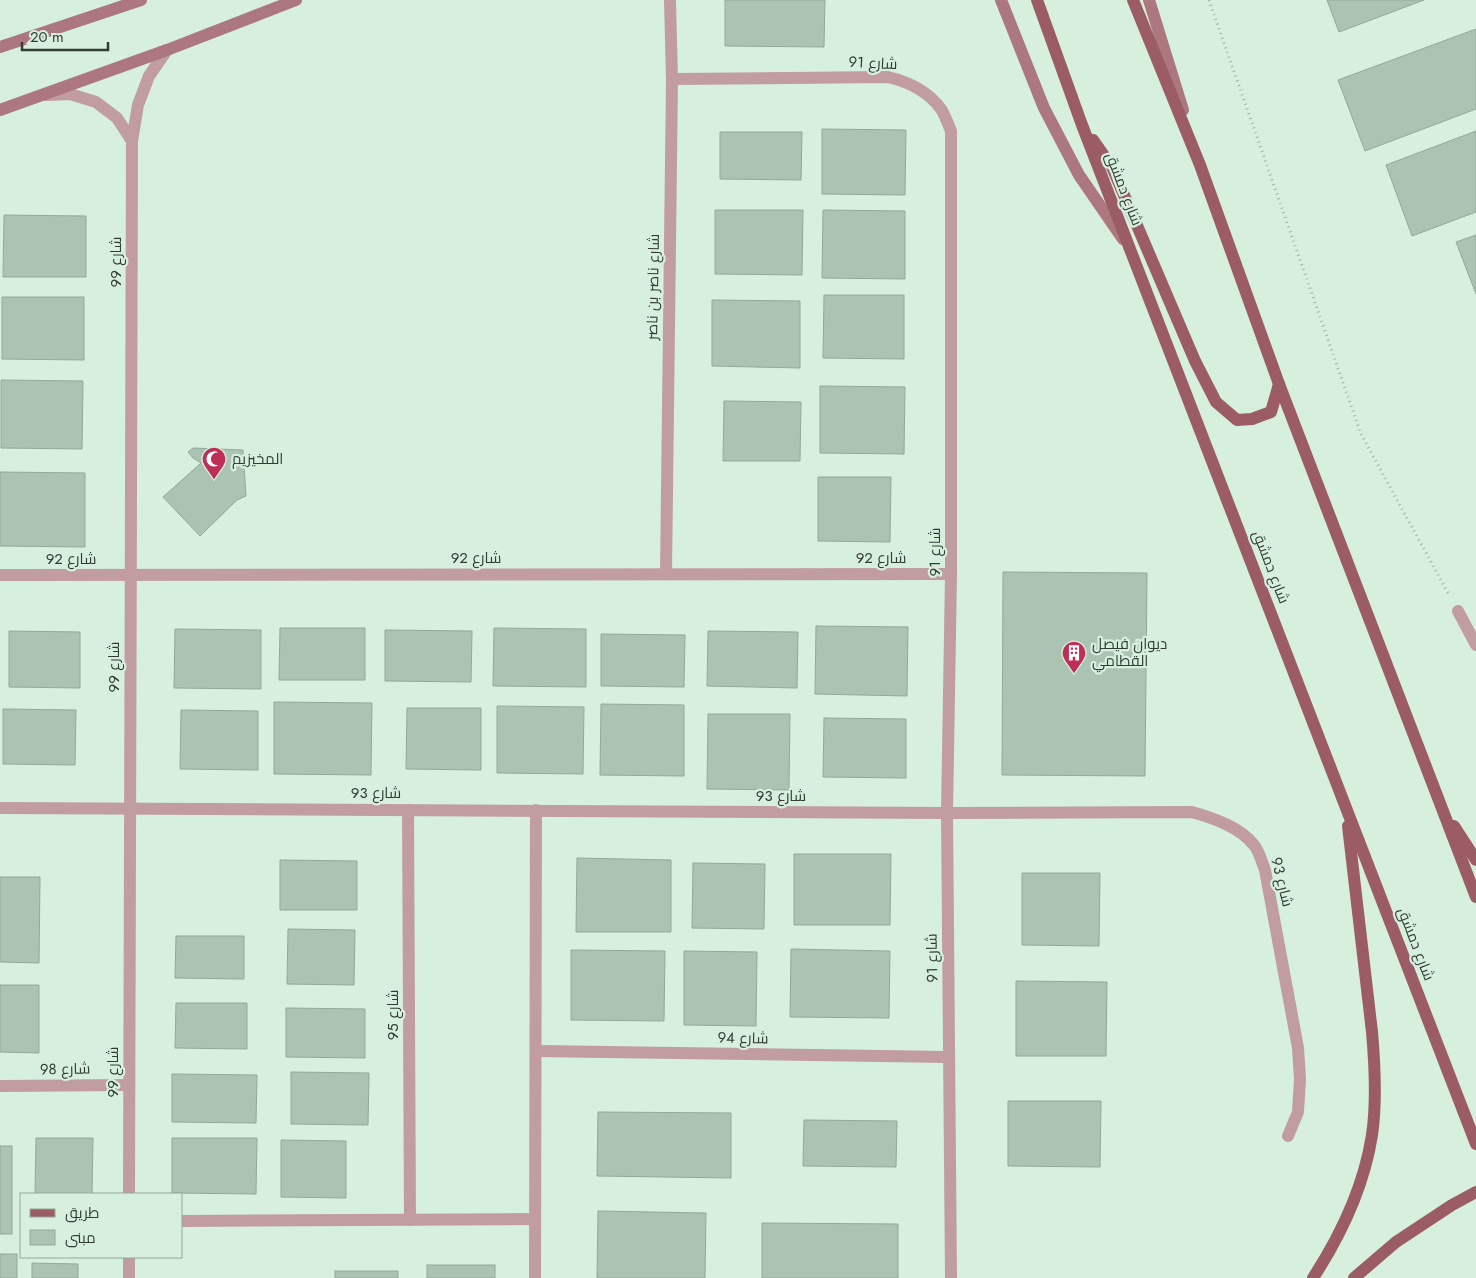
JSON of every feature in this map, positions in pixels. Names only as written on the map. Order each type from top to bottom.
[{"type":"main road","name":"شارع دمشق","points":[[1037,0],[1082,124],[1476,1144]]},
{"type":"main road","points":[[1133,0],[1200,165],[1279,384],[1476,897]]},
{"type":"main road","points":[[1082,124],[1112,167],[1195,361],[1216,402],[1237,420],[1252,420],[1271,412],[1279,384]]},
{"type":"main road","points":[[1440,805],[1476,860]]},
{"type":"main road","points":[[1313,1278],[1352,1205],[1362,1177],[1372,1134],[1374,1110],[1375,1068],[1372,1032],[1346,806]]},
{"type":"main road","points":[[1354,1278],[1396,1242],[1476,1192]]},
{"type":"street","points":[[0,47],[140,0]]},
{"type":"street","points":[[0,110],[167,50],[296,0]]},
{"type":"street","name":"شارع ناصر بن ناصر","points":[[666,574],[672,79],[670,0]]},
{"type":"street","points":[[1001,0],[1052,124],[1079,175],[1131,250]]},
{"type":"street","points":[[1149,0],[1200,165]]},
{"type":"street","name":"شارع 99","points":[[129,1193],[132,141],[138,105],[149,76],[167,50]]},
{"type":"street","name":"شارع 91","points":[[672,79],[888,77],[906,81],[928,94],[942,110],[951,131],[951,574],[947,813],[951,1278]]},
{"type":"street","points":[[42,95],[70,94],[96,102],[117,118],[132,141]]},
{"type":"street","name":"شارع 92","points":[[0,575],[951,574]]},
{"type":"street","points":[[1458,611],[1476,644]]},
{"type":"street","name":"شارع 93","points":[[0,808],[947,813],[1192,812],[1214,818],[1237,831],[1255,845],[1265,870],[1298,1048],[1300,1079],[1298,1112],[1288,1136]]},
{"type":"street","name":"شارع 95","points":[[408,810],[410,1220]]},
{"type":"street","points":[[534,1278],[536,810]]},
{"type":"street","name":"شارع 94","points":[[536,1051],[949,1057]]},
{"type":"street","name":"شارع 98","points":[[0,1086],[130,1085]]},
{"type":"street","points":[[182,1220],[535,1219]]},
{"type":"street","points":[[129,1258],[129,1278]]},
{"type":"path","points":[[1209,0],[1361,434],[1458,611]]},
{"type":"building","points":[[725,0],[825,0],[824,47],[725,46]]},
{"type":"building","points":[[1327,0],[1424,0],[1339,32]]},
{"type":"building","points":[[1476,29],[1476,109],[1365,151],[1338,80]]},
{"type":"building","points":[[822,129],[906,130],[905,195],[822,194]]},
{"type":"building","points":[[1476,131],[1476,212],[1412,236],[1386,165]]},
{"type":"building","points":[[720,132],[802,132],[801,180],[720,179]]},
{"type":"building","points":[[715,210],[803,210],[802,275],[715,274]]},
{"type":"building","points":[[823,210],[905,211],[905,279],[822,278]]},
{"type":"building","points":[[4,215],[86,216],[86,277],[3,277]]},
{"type":"building","points":[[1476,235],[1476,294],[1456,242]]},
{"type":"building","points":[[824,295],[904,295],[904,359],[823,358]]},
{"type":"building","points":[[2,297],[84,297],[84,360],[2,359]]},
{"type":"building","points":[[712,300],[800,301],[800,368],[712,366]]},
{"type":"building","points":[[1,380],[83,381],[82,449],[1,448]]},
{"type":"building","points":[[820,386],[905,387],[904,454],[820,453]]},
{"type":"building","points":[[724,401],[801,402],[800,461],[723,461]]},
{"type":"building","name":"المخيزيم","points":[[193,448],[243,450],[246,496],[237,500],[200,536],[163,497],[201,463],[188,452]]},
{"type":"building","points":[[0,472],[85,473],[85,547],[0,546]]},
{"type":"building","points":[[818,477],[891,477],[890,542],[818,541]]},
{"type":"building","name":"ديوان فيصل القطامي","points":[[1003,572],[1147,573],[1145,776],[1002,775]]},
{"type":"building","points":[[816,626],[908,627],[907,696],[815,694]]},
{"type":"building","points":[[280,628],[365,628],[365,680],[279,680]]},
{"type":"building","points":[[494,628],[586,629],[586,687],[493,686]]},
{"type":"building","points":[[175,629],[261,630],[261,689],[174,688]]},
{"type":"building","points":[[385,630],[472,631],[471,682],[385,681]]},
{"type":"building","points":[[9,631],[80,632],[80,688],[9,687]]},
{"type":"building","points":[[708,631],[798,632],[797,688],[707,686]]},
{"type":"building","points":[[601,634],[685,635],[684,687],[601,686]]},
{"type":"building","points":[[274,702],[372,703],[371,775],[274,774]]},
{"type":"building","points":[[601,704],[684,705],[684,776],[600,775]]},
{"type":"building","points":[[497,706],[584,707],[583,774],[497,773]]},
{"type":"building","points":[[407,708],[481,708],[481,770],[406,769]]},
{"type":"building","points":[[3,709],[76,710],[75,765],[3,764]]},
{"type":"building","points":[[181,710],[258,711],[258,770],[180,769]]},
{"type":"building","points":[[708,714],[790,714],[789,790],[707,789]]},
{"type":"building","points":[[824,718],[906,719],[906,778],[823,777]]},
{"type":"building","points":[[794,854],[891,854],[890,925],[794,925]]},
{"type":"building","points":[[577,858],[671,860],[671,932],[576,932]]},
{"type":"building","points":[[280,860],[357,861],[357,910],[280,910]]},
{"type":"building","points":[[693,863],[765,864],[764,929],[692,928]]},
{"type":"building","points":[[1022,873],[1100,873],[1099,946],[1022,945]]},
{"type":"building","points":[[0,877],[40,877],[39,963],[0,962]]},
{"type":"building","points":[[288,929],[355,930],[354,985],[287,984]]},
{"type":"building","points":[[176,936],[244,936],[244,979],[175,978]]},
{"type":"building","points":[[791,949],[890,951],[889,1018],[790,1017]]},
{"type":"building","points":[[571,950],[665,951],[664,1021],[571,1020]]},
{"type":"building","points":[[684,951],[757,952],[756,1026],[684,1025]]},
{"type":"building","points":[[1016,981],[1107,982],[1106,1056],[1016,1056]]},
{"type":"building","points":[[0,985],[39,985],[39,1053],[0,1052]]},
{"type":"building","points":[[176,1003],[247,1003],[247,1049],[175,1048]]},
{"type":"building","points":[[286,1008],[365,1009],[365,1058],[286,1057]]},
{"type":"building","points":[[291,1072],[369,1073],[368,1125],[291,1124]]},
{"type":"building","points":[[172,1074],[257,1075],[256,1123],[172,1122]]},
{"type":"building","points":[[1008,1101],[1101,1101],[1100,1167],[1008,1166]]},
{"type":"building","points":[[598,1112],[731,1113],[731,1178],[597,1176]]},
{"type":"building","points":[[804,1120],[897,1121],[896,1167],[803,1166]]},
{"type":"building","points":[[36,1138],[93,1138],[92,1193],[35,1193]]},
{"type":"building","points":[[172,1138],[257,1138],[256,1194],[172,1193]]},
{"type":"building","points":[[281,1140],[346,1141],[346,1198],[281,1197]]},
{"type":"building","points":[[0,1146],[12,1146],[12,1234],[0,1234]]},
{"type":"building","points":[[598,1211],[706,1213],[705,1278],[597,1278]]},
{"type":"building","points":[[762,1223],[898,1224],[898,1278],[762,1278]]},
{"type":"building","points":[[0,1254],[17,1254],[17,1278],[0,1278]]},
{"type":"building","points":[[32,1263],[78,1264],[78,1278],[32,1278]]},
{"type":"building","points":[[427,1265],[495,1265],[495,1278],[427,1278]]},
{"type":"building","points":[[335,1271],[398,1271],[398,1278],[335,1278]]},
{"type":"place","name":"المخيزيم","points":[[214,480]]},
{"type":"place","name":"ديوان فيصل القطامي","points":[[1074,674]]}]
